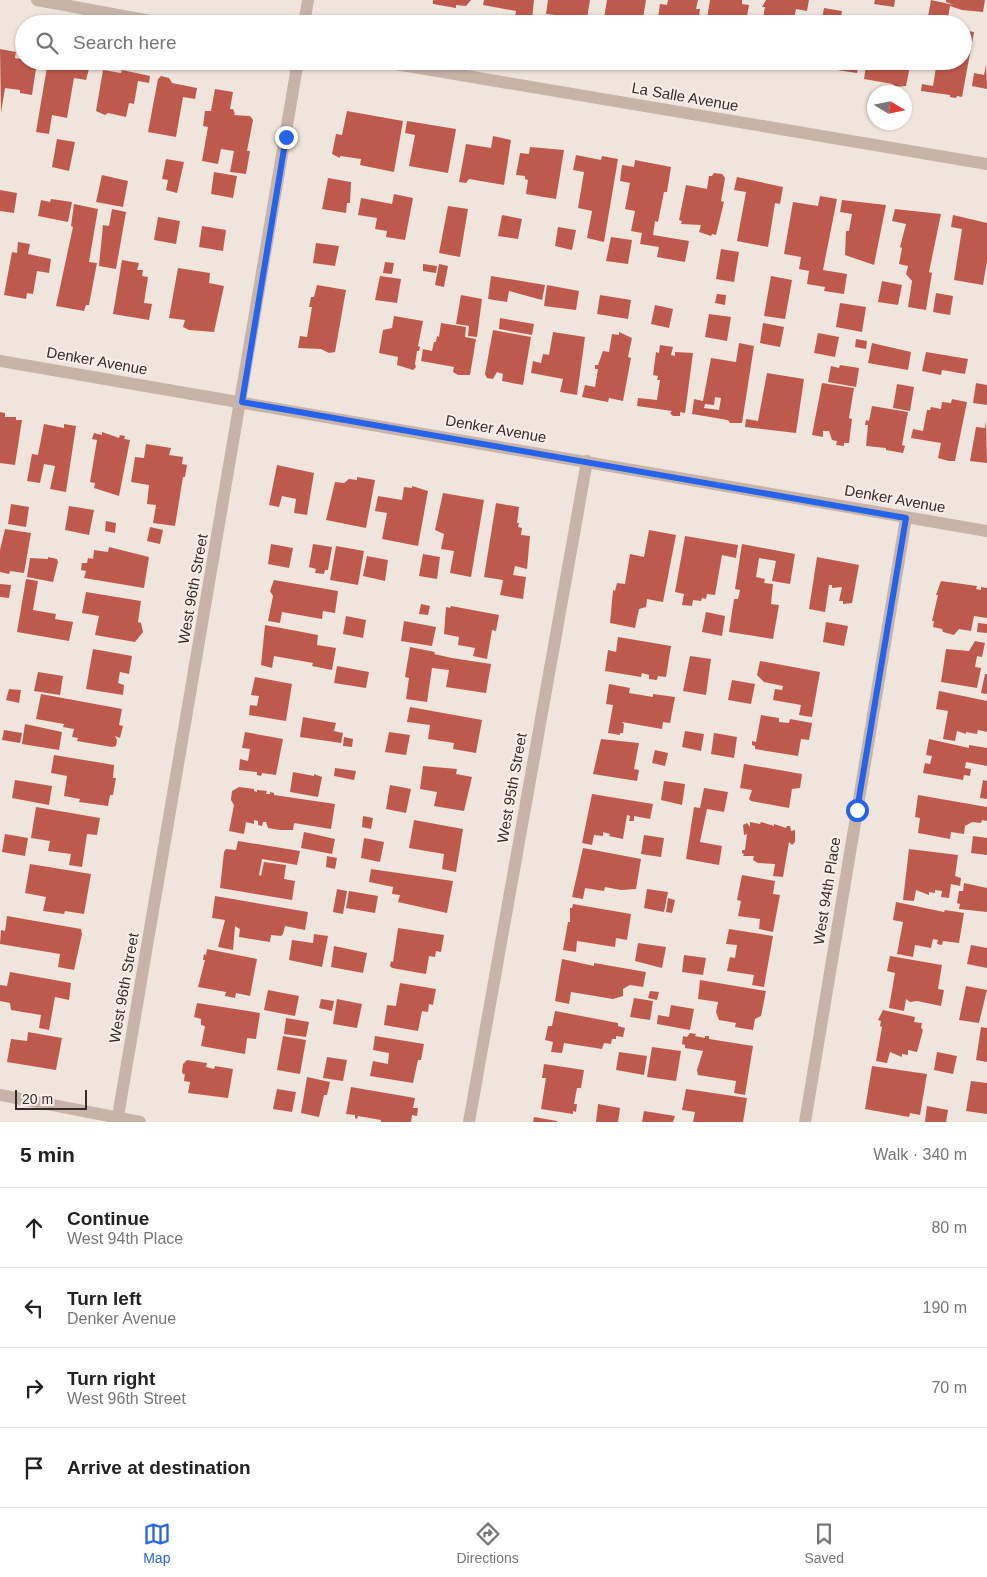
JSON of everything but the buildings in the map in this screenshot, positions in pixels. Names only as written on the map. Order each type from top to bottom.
[{"type":"street","points":[[37,0],[118,15]]},
{"type":"street","points":[[306,15],[308,0]]},
{"type":"street","name":"West 96th Street","points":[[117,1120],[242,402],[297,70]]},
{"type":"street","name":"La Salle Avenue","points":[[431,70],[987,164]]},
{"type":"street","name":"Denker Avenue","points":[[0,361],[987,531]]},
{"type":"street","name":"West 95th Street","points":[[469,1122],[586,461]]},
{"type":"street","name":"West 94th Place","points":[[805,1122],[906,518]]},
{"type":"street","points":[[0,1095],[117,1120],[140,1122]]},
{"type":"route","points":[[286,137],[242,402],[906,518],[857,810]]}]
